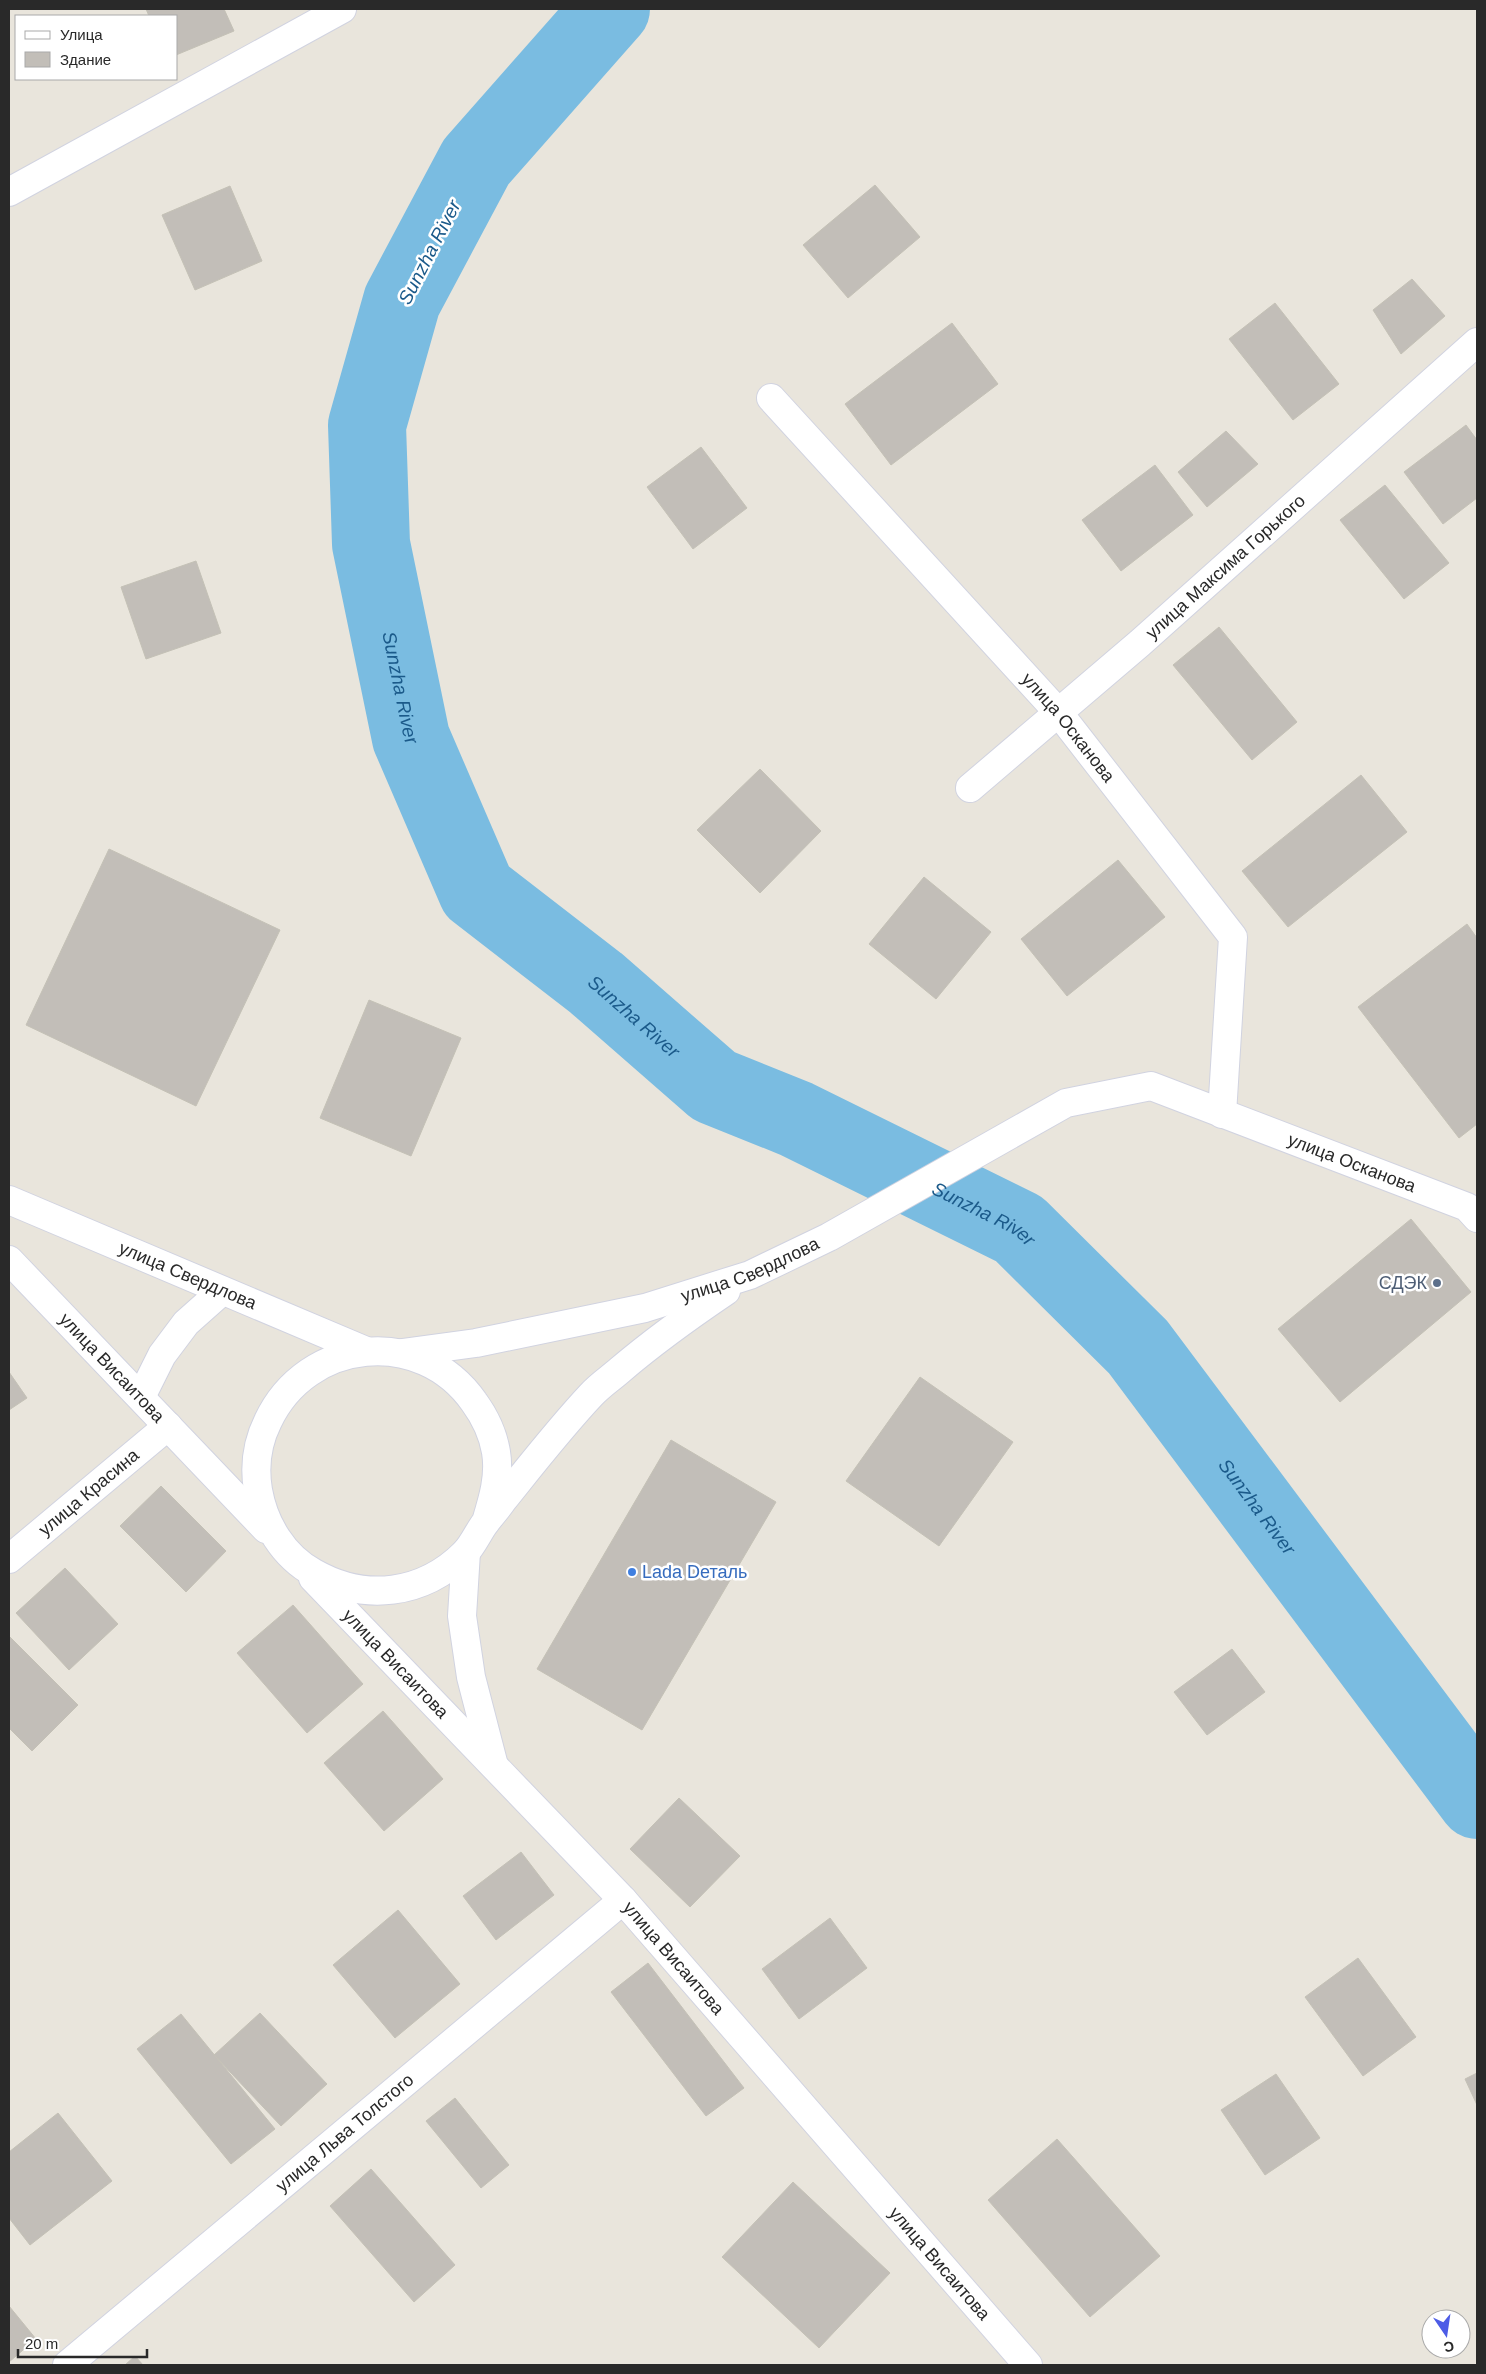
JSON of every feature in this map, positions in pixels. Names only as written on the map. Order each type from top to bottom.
[{"type":"street","points":[[9,192],[342,9]]},
{"type":"street","name":"улица Максима Горького","points":[[970,788],[1148,636],[1477,342]]},
{"type":"street","name":"улица Осканова","points":[[771,398],[1058,712],[1233,937],[1222,1114]]},
{"type":"street","name":"улица Осканова","points":[[1066,1103],[1151,1086],[1474,1208]]},
{"type":"street","name":"улица Свердлова","points":[[402,1353],[476,1343],[645,1308],[750,1275],[829,1237],[1066,1103]]},
{"type":"street","name":"улица Свердлова","points":[[9,1200],[366,1351]]},
{"type":"street","name":"улица Висаитова","points":[[9,1260],[623,1900],[1028,2365]]},
{"type":"street","points":[[302,1566],[333,1584],[369,1591],[405,1588],[438,1575],[466,1552],[486,1522],[538,1456],[592,1393],[661,1336],[750,1275]]},
{"type":"street","points":[[141,1397],[162,1355],[186,1323],[222,1291]]},
{"type":"street","points":[[277,1541],[261,1508],[255,1472],[260,1437],[275,1405],[300,1378],[331,1359],[366,1351],[402,1353],[436,1366],[464,1388],[485,1417],[496,1451],[496,1487],[486,1522]]},
{"type":"street","name":"улица Красина","points":[[9,1559],[168,1426]]},
{"type":"street","points":[[466,1552],[462,1616],[470,1677],[494,1766]]},
{"type":"street","name":"улица Льва Толстого","points":[[67,2365],[623,1900]]},
{"type":"building","points":[[146,9],[224,9],[234,31],[178,54],[178,15],[149,15]]},
{"type":"building","points":[[875,185],[920,237],[848,298],[803,245]]},
{"type":"building","points":[[230,186],[262,261],[195,290],[162,215]]},
{"type":"building","points":[[1412,279],[1445,316],[1401,354],[1373,310]]},
{"type":"building","points":[[1275,303],[1339,384],[1293,420],[1229,339]]},
{"type":"building","points":[[952,323],[998,384],[891,465],[845,404]]},
{"type":"building","points":[[1466,425],[1477,440],[1477,498],[1443,524],[1404,472]]},
{"type":"building","points":[[1226,431],[1258,464],[1207,507],[1178,472]]},
{"type":"building","points":[[701,447],[747,508],[693,549],[647,487]]},
{"type":"building","points":[[1155,465],[1193,515],[1121,571],[1082,520]]},
{"type":"building","points":[[1385,485],[1449,563],[1404,599],[1340,520]]},
{"type":"building","points":[[196,561],[221,633],[146,659],[121,587]]},
{"type":"building","points":[[1219,627],[1297,722],[1252,760],[1173,665]]},
{"type":"building","points":[[760,769],[821,831],[760,893],[697,830]]},
{"type":"building","points":[[1361,775],[1407,832],[1288,927],[1242,871]]},
{"type":"building","points":[[109,849],[280,930],[196,1106],[26,1025]]},
{"type":"building","points":[[1118,860],[1165,917],[1067,996],[1021,939]]},
{"type":"building","points":[[924,877],[991,932],[936,999],[869,944]]},
{"type":"building","points":[[1467,924],[1477,938],[1477,1124],[1459,1138],[1358,1007]]},
{"type":"building","points":[[369,1000],[461,1038],[411,1156],[320,1118]]},
{"type":"building","points":[[1411,1219],[1471,1292],[1340,1402],[1278,1329]]},
{"type":"building","points":[[9,1372],[27,1398],[9,1410]]},
{"type":"building","points":[[920,1377],[1013,1442],[939,1546],[846,1481]]},
{"type":"building","points":[[671,1440],[776,1502],[642,1730],[537,1669]]},
{"type":"building","points":[[161,1486],[226,1551],[186,1592],[120,1526]]},
{"type":"building","points":[[65,1568],[118,1624],[69,1670],[16,1613]]},
{"type":"building","points":[[293,1605],[363,1684],[307,1733],[237,1653]]},
{"type":"building","points":[[9,1636],[78,1705],[32,1751],[9,1728]]},
{"type":"building","points":[[1232,1649],[1265,1692],[1207,1735],[1174,1692]]},
{"type":"building","points":[[383,1711],[443,1779],[384,1831],[324,1763]]},
{"type":"building","points":[[679,1798],[740,1856],[690,1907],[630,1849]]},
{"type":"building","points":[[521,1852],[554,1895],[496,1940],[463,1896]]},
{"type":"building","points":[[398,1910],[460,1984],[395,2038],[333,1965]]},
{"type":"building","points":[[830,1918],[867,1968],[799,2019],[762,1969]]},
{"type":"building","points":[[1358,1958],[1416,2037],[1363,2076],[1305,1997]]},
{"type":"building","points":[[648,1963],[744,2088],[706,2116],[611,1992]]},
{"type":"building","points":[[260,2013],[327,2084],[281,2126],[214,2055]]},
{"type":"building","points":[[181,2014],[275,2129],[231,2164],[137,2049]]},
{"type":"building","points":[[1477,2073],[1477,2105],[1465,2079]]},
{"type":"building","points":[[1276,2074],[1320,2138],[1265,2175],[1221,2110]]},
{"type":"building","points":[[455,2098],[509,2165],[481,2188],[426,2121]]},
{"type":"building","points":[[58,2113],[112,2181],[30,2245],[9,2218],[9,2152]]},
{"type":"building","points":[[1057,2139],[1160,2256],[1090,2317],[988,2200]]},
{"type":"building","points":[[371,2169],[455,2265],[414,2302],[330,2206]]},
{"type":"building","points":[[793,2182],[890,2273],[819,2348],[722,2257]]},
{"type":"building","points":[[9,2306],[36,2339],[9,2362]]},
{"type":"building","points":[[135,2356],[143,2365],[125,2365]]},
{"type":"waterway","name":"Sunzha River","points":[[611,9],[476,162],[402,301],[367,425],[371,544],[411,738],[477,891],[596,983],[714,1086],[796,1119],[1019,1229],[1138,1347],[1477,1800]]},
{"type":"place","name":"СДЭК","points":[[1437,1283]]},
{"type":"place","name":"Lada Dеталь","points":[[632,1572]]}]
